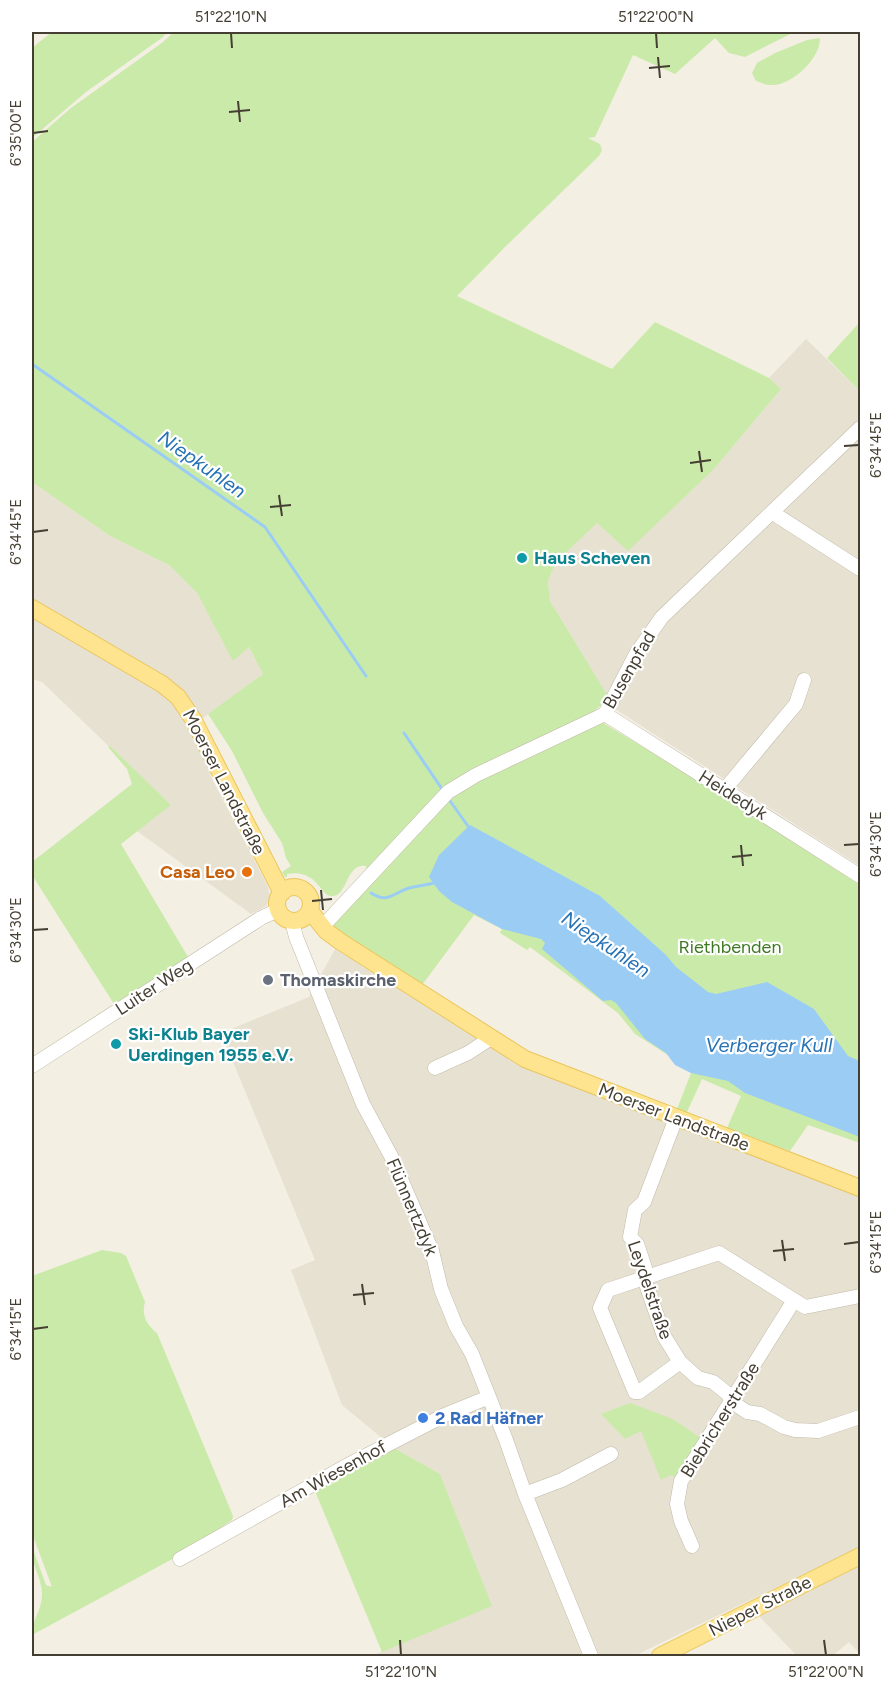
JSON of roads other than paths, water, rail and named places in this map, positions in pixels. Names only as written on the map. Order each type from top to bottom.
[{"type":"main road","name":"Moerser Landstraße","points":[[32,608],[162,684],[183,702],[282,893]]},
{"type":"main road","points":[[290,888],[304,891],[310,898],[310,911],[303,919],[292,921],[284,918],[278,910],[278,901],[282,893],[290,888]]},
{"type":"main road","name":"Moerser Landstraße","points":[[310,911],[333,937],[525,1059],[861,1188]]},
{"type":"main road","name":"Nieper Straße","points":[[660,1656],[861,1556]]},
{"type":"street","name":"Busenpfad","points":[[323,926],[445,794],[476,775],[605,714],[636,654],[655,626],[672,607],[861,428]]},
{"type":"street","points":[[773,513],[861,570]]},
{"type":"street","points":[[724,789],[796,704],[804,680]]},
{"type":"street","name":"Heidedyk","points":[[605,714],[861,876]]},
{"type":"street","name":"Luiter Weg","points":[[32,1066],[261,918],[278,910]]},
{"type":"street","name":"Flünnertzdyk","points":[[292,921],[296,937],[363,1104],[398,1171],[432,1251],[438,1282],[456,1326],[472,1354],[525,1494],[591,1656]]},
{"type":"street","points":[[435,1068],[468,1053],[491,1038]]},
{"type":"street","name":"Leydelstraße","points":[[676,1118],[644,1202],[635,1210],[630,1238],[637,1244],[640,1252],[645,1268],[644,1278],[664,1336],[680,1362],[698,1378],[713,1382],[728,1394],[732,1402],[747,1412],[760,1414],[784,1427],[818,1431],[861,1417]]},
{"type":"street","points":[[644,1278],[719,1253],[793,1302],[805,1307],[861,1296]]},
{"type":"street","name":"Leydelstraße","points":[[644,1278],[608,1290],[600,1308],[634,1391],[639,1392],[680,1362]]},
{"type":"street","name":"Biebricherstraße","points":[[692,1546],[681,1521],[677,1504],[681,1481],[793,1302]]},
{"type":"street","name":"Am Wiesenhof","points":[[180,1559],[346,1466],[445,1415],[489,1397]]},
{"type":"street","points":[[525,1494],[562,1480],[610,1454]]},
{"type":"water","name":"Verberger Kull","points":[[470,825],[600,896],[666,955],[676,967],[708,992],[716,994],[767,982],[814,1009],[848,1056],[860,1061],[860,1137],[745,1093],[728,1081],[691,1073],[675,1065],[666,1053],[645,1039],[616,1003],[611,1000],[603,1001],[542,949],[545,943],[541,939],[502,929],[452,902],[439,891],[429,877],[439,855]]},
{"type":"waterway","name":"Niepkuhlen","points":[[32,364],[265,527],[366,676]]},
{"type":"waterway","name":"Niepkuhlen","points":[[404,733],[444,792]]},
{"type":"waterway","name":"Niepkuhlen","points":[[448,798],[470,829]]},
{"type":"waterway","points":[[371,893],[386,898],[409,888],[434,883]]},
{"type":"place","name":"Haus Scheven","points":[[522,558]]},
{"type":"place","name":"Casa Leo","points":[[247,872]]},
{"type":"place","name":"Thomaskirche","points":[[268,980]]},
{"type":"place","name":"Ski-Klub Bayer Uerdingen 1955 e.V.","points":[[116,1044]]},
{"type":"place","name":"2 Rad Häfner","points":[[423,1418]]},
{"type":"park label","name":"Riethbenden","points":[[730,947]]}]
